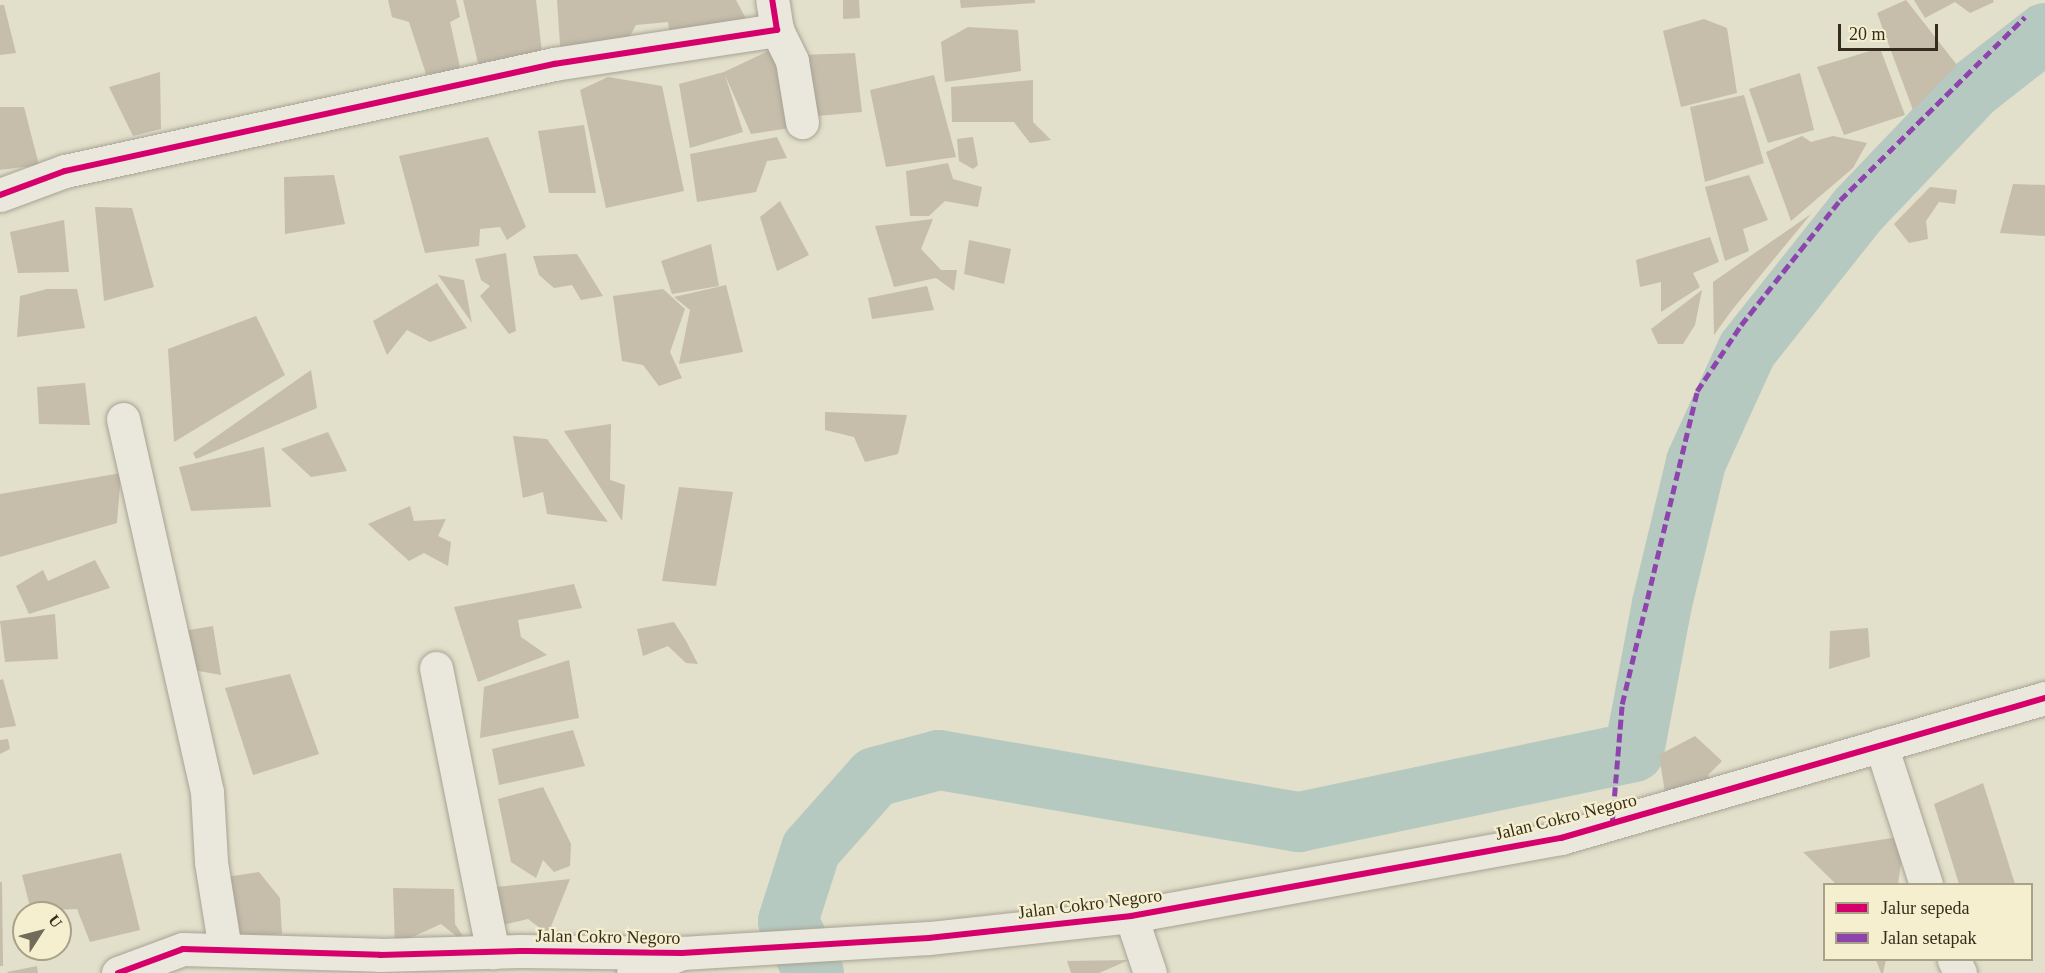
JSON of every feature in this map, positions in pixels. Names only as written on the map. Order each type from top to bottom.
[{"type":"street","points":[[0,195],[65,171],[775,15],[792,61],[802,122]]},
{"type":"street","points":[[123,419],[154,544],[207,792],[211,862],[225,949]]},
{"type":"street","points":[[436,668],[493,952]]},
{"type":"street","name":"Jalan Cokro Negoro","points":[[118,973],[183,949],[380,955],[493,952],[682,953],[929,938],[1131,916],[1561,838],[2045,698]]},
{"type":"street","points":[[1881,746],[1925,883]]},
{"type":"street","points":[[1131,916],[1150,973]]},
{"type":"street","points":[[633,973],[682,953]]},
{"type":"building","points":[[388,0],[456,0],[460,17],[450,22],[461,72],[426,74],[409,22],[392,17]]},
{"type":"building","points":[[463,0],[536,0],[543,62],[479,67]]},
{"type":"building","points":[[557,0],[736,0],[752,30],[671,43],[668,22],[636,25],[622,50],[561,60]]},
{"type":"building","points":[[843,0],[859,0],[860,18],[843,19]]},
{"type":"building","points":[[960,0],[1035,0],[1035,3],[961,8]]},
{"type":"building","points":[[1906,0],[1957,65],[1913,110],[1877,13]]},
{"type":"building","points":[[1914,0],[1993,0],[1994,2],[1970,13],[1955,2],[1925,18]]},
{"type":"building","points":[[0,5],[4,5],[16,53],[0,55]]},
{"type":"building","points":[[1704,19],[1727,28],[1737,93],[1681,107],[1663,31]]},
{"type":"building","points":[[968,27],[1018,30],[1021,71],[945,82],[941,42]]},
{"type":"building","points":[[781,45],[797,127],[751,134],[725,75],[743,132],[690,148],[679,84],[724,72]]},
{"type":"building","points":[[1880,48],[1905,115],[1844,135],[1817,67]]},
{"type":"building","points":[[855,53],[862,112],[806,117],[802,55]]},
{"type":"building","points":[[160,72],[161,129],[133,136],[109,87]]},
{"type":"building","points":[[1800,73],[1814,130],[1768,143],[1749,89]]},
{"type":"building","points":[[934,75],[956,157],[886,167],[870,90]]},
{"type":"building","points":[[608,77],[662,86],[684,191],[606,208],[580,90]]},
{"type":"building","points":[[1033,80],[1033,122],[1051,140],[1030,143],[1014,122],[952,122],[951,87]]},
{"type":"building","points":[[1744,95],[1764,163],[1705,182],[1690,107]]},
{"type":"building","points":[[0,107],[24,107],[39,165],[0,170]]},
{"type":"building","points":[[584,125],[596,193],[549,193],[538,131]]},
{"type":"building","points":[[1802,136],[1811,142],[1833,136],[1867,143],[1853,168],[1791,221],[1766,152]]},
{"type":"building","points":[[488,137],[526,227],[507,240],[500,227],[480,229],[479,246],[425,253],[399,156]]},
{"type":"building","points":[[777,137],[787,158],[767,161],[756,192],[697,202],[690,154]]},
{"type":"building","points":[[973,137],[978,165],[973,169],[959,161],[957,139]]},
{"type":"building","points":[[948,163],[953,179],[982,187],[978,207],[945,201],[929,216],[910,216],[906,171]]},
{"type":"building","points":[[334,175],[345,224],[285,234],[284,177]]},
{"type":"building","points":[[1749,175],[1768,220],[1743,229],[1749,251],[1725,261],[1705,187]]},
{"type":"building","points":[[2013,184],[2045,185],[2045,236],[2000,233]]},
{"type":"building","points":[[1930,187],[1957,190],[1955,204],[1939,202],[1926,221],[1928,239],[1909,243],[1894,224]]},
{"type":"building","points":[[780,201],[809,255],[777,271],[760,217]]},
{"type":"building","points":[[95,207],[132,208],[154,287],[104,301]]},
{"type":"building","points":[[1811,214],[1732,310],[1714,335],[1713,282]]},
{"type":"building","points":[[933,219],[921,249],[941,270],[957,270],[954,291],[936,278],[894,287],[875,226]]},
{"type":"building","points":[[64,220],[69,272],[18,273],[10,232]]},
{"type":"building","points":[[1710,237],[1719,262],[1693,273],[1700,287],[1661,312],[1661,282],[1640,287],[1636,260]]},
{"type":"building","points":[[969,240],[1011,249],[1004,284],[964,274]]},
{"type":"building","points":[[711,244],[719,286],[672,294],[661,261]]},
{"type":"building","points":[[506,253],[516,331],[509,334],[480,296],[490,286],[481,280],[475,259]]},
{"type":"building","points":[[577,254],[603,296],[581,300],[572,285],[554,288],[539,275],[533,256]]},
{"type":"building","points":[[438,275],[464,280],[472,323]]},
{"type":"building","points":[[437,283],[467,328],[430,342],[407,330],[387,355],[373,321]]},
{"type":"building","points":[[726,285],[743,352],[679,364],[690,310],[674,297]]},
{"type":"building","points":[[927,286],[934,310],[872,319],[868,298]]},
{"type":"building","points":[[47,289],[77,289],[85,328],[17,337],[20,296]]},
{"type":"building","points":[[663,289],[685,309],[670,352],[682,378],[659,386],[643,365],[622,361],[613,296]]},
{"type":"building","points":[[1702,290],[1695,325],[1683,344],[1658,344],[1651,329]]},
{"type":"building","points":[[256,316],[285,375],[174,442],[168,349]]},
{"type":"building","points":[[311,370],[317,408],[196,459],[193,453]]},
{"type":"building","points":[[85,383],[90,425],[39,424],[37,387]]},
{"type":"building","points":[[825,412],[907,415],[898,454],[865,462],[854,437],[825,430]]},
{"type":"building","points":[[611,424],[610,480],[625,485],[622,521],[564,431]]},
{"type":"building","points":[[328,432],[347,471],[311,477],[281,449]]},
{"type":"building","points":[[513,436],[547,439],[608,522],[547,514],[543,492],[523,498]]},
{"type":"building","points":[[264,447],[271,507],[191,511],[179,467]]},
{"type":"building","points":[[121,473],[117,523],[0,557],[0,494]]},
{"type":"building","points":[[679,487],[733,492],[716,586],[662,581]]},
{"type":"building","points":[[410,506],[414,521],[446,519],[438,536],[451,542],[448,566],[424,553],[409,561],[368,524]]},
{"type":"building","points":[[95,560],[110,588],[29,614],[16,586],[43,570],[48,581]]},
{"type":"building","points":[[574,584],[582,608],[518,620],[521,637],[547,655],[478,682],[454,607]]},
{"type":"building","points":[[55,614],[58,659],[5,662],[0,621]]},
{"type":"building","points":[[674,622],[698,664],[686,663],[668,646],[643,656],[637,629]]},
{"type":"building","points":[[213,626],[221,675],[188,669],[183,631]]},
{"type":"building","points":[[1868,628],[1870,657],[1829,669],[1830,631]]},
{"type":"building","points":[[569,660],[579,718],[480,738],[484,687]]},
{"type":"building","points":[[290,674],[319,754],[253,775],[225,688]]},
{"type":"building","points":[[3,679],[16,726],[0,728],[0,680]]},
{"type":"building","points":[[573,730],[585,766],[499,785],[492,749]]},
{"type":"building","points":[[1695,736],[1722,761],[1708,775],[1712,788],[1666,799],[1659,755]]},
{"type":"building","points":[[8,739],[10,749],[0,754],[0,740]]},
{"type":"building","points":[[1983,783],[2015,883],[1959,883],[1934,804]]},
{"type":"building","points":[[543,787],[571,844],[570,866],[554,872],[543,860],[536,878],[511,862],[498,799]]},
{"type":"building","points":[[1905,836],[1898,883],[1835,883],[1803,852]]},
{"type":"building","points":[[121,853],[140,930],[90,942],[77,909],[72,909],[72,901],[28,901],[22,875]]},
{"type":"building","points":[[259,872],[280,898],[282,934],[233,938],[226,877]]},
{"type":"building","points":[[570,879],[548,934],[528,919],[498,926],[497,887]]},
{"type":"building","points":[[0,882],[2,882],[3,966],[0,966]]},
{"type":"building","points":[[393,888],[454,889],[455,924],[470,947],[441,924],[395,945]]},
{"type":"building","points":[[1129,960],[1099,973],[1071,973],[1067,961]]},
{"type":"building","points":[[1876,961],[1886,961],[1883,973]]},
{"type":"building","points":[[37,966],[38,973],[7,972]]},
{"type":"waterway","points":[[814,973],[788,921],[811,849],[875,777],[939,760],[1299,822],[1634,752],[1662,604],[1696,462],[1747,350],[1857,211],[1973,89],[2045,33]]},
{"type":"marked path","points":[[1612,823],[1622,704],[1697,391],[1741,325],[1840,200],[2025,17]]},
{"type":"cycle path","points":[[0,195],[65,171],[554,64],[777,30],[772,0]]},
{"type":"cycle path","points":[[118,973],[183,949],[380,955],[520,951],[682,953],[929,938],[1131,916],[1561,838],[2045,698]]}]
